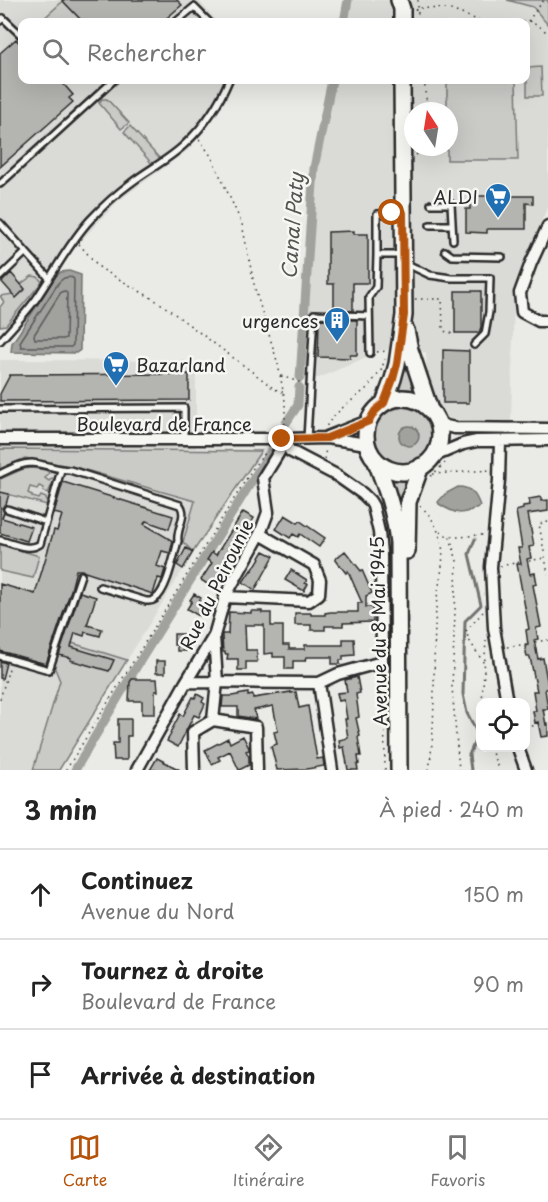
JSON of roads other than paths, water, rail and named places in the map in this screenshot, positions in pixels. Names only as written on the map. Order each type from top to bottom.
[{"type":"main road","points":[[402,84],[404,315],[410,350],[439,430],[439,440],[428,469],[396,471],[386,468],[375,459],[367,444],[366,432],[375,411],[384,403],[393,399],[413,400],[422,404],[433,415]]},
{"type":"main road","points":[[384,403],[397,364],[404,315]]},
{"type":"main road","name":"Avenue du 8 Mai 1945","points":[[375,459],[391,502],[398,543],[399,770]]},
{"type":"main road","name":"Avenue du 8 Mai 1945","points":[[409,770],[407,514],[408,502],[428,469]]},
{"type":"street","points":[[548,226],[520,293],[522,312],[539,321],[548,321]]},
{"type":"street","points":[[433,415],[446,426],[455,428],[548,429]]},
{"type":"street","name":"Boulevard de France","points":[[327,438],[369,421]]},
{"type":"street","name":"Boulevard de France","points":[[0,439],[327,438],[367,444]]},
{"type":"street","points":[[186,682],[319,683],[338,674],[382,662],[381,554],[373,506],[363,494],[336,475],[290,451],[284,439]]},
{"type":"street","name":"Rue du Peirounie","points":[[137,770],[214,636],[225,597],[260,534],[268,512],[263,478],[284,439]]},
{"type":"street","points":[[428,469],[463,444],[477,441],[548,440]]},
{"type":"street","points":[[500,441],[491,567],[496,649],[506,698]]},
{"type":"street","points":[[225,597],[309,602],[320,594],[320,580],[314,565],[260,534]]},
{"type":"street","points":[[213,720],[217,682],[214,636]]},
{"type":"street","points":[[319,683],[332,770]]},
{"type":"street","points":[[194,770],[193,732],[213,720],[256,727],[257,770]]},
{"type":"street","points":[[520,752],[526,770]]},
{"type":"lane","points":[[181,18],[194,7],[205,18]]},
{"type":"lane","points":[[0,21],[3,18],[18,32]]},
{"type":"lane","points":[[0,184],[110,84]]},
{"type":"lane","points":[[0,341],[25,314],[61,257],[90,220],[130,183],[185,145],[221,99],[227,84]]},
{"type":"lane","points":[[431,204],[451,204],[453,240]]},
{"type":"lane","points":[[370,353],[369,297],[376,287],[377,214],[403,213]]},
{"type":"lane","points":[[0,223],[49,279]]},
{"type":"lane","points":[[430,225],[452,225]]},
{"type":"lane","points":[[445,251],[452,256],[502,256]]},
{"type":"lane","points":[[0,277],[26,252]]},
{"type":"lane","points":[[377,255],[403,259],[430,275],[451,278],[490,278],[489,312],[485,334],[474,345]]},
{"type":"lane","points":[[307,439],[314,314],[369,316]]},
{"type":"lane","points":[[0,409],[184,408],[184,439]]},
{"type":"lane","points":[[0,474],[25,464],[70,470],[180,505],[183,508],[184,512],[177,535],[178,541],[167,580],[157,598],[146,601],[100,587]]},
{"type":"lane","points":[[0,540],[29,548],[37,546],[42,539],[61,470]]},
{"type":"lane","points":[[7,509],[46,522]]},
{"type":"lane","points":[[0,656],[46,671],[50,669],[81,574]]},
{"type":"water","points":[[69,271],[81,275],[80,350],[76,353],[11,352],[12,343],[55,277],[61,272]]},
{"type":"water","points":[[409,426],[416,429],[419,436],[416,443],[409,446],[402,443],[399,436],[402,429]]},
{"type":"water","points":[[458,487],[472,492],[480,506],[459,513],[439,504],[438,502],[445,494]]},
{"type":"waterway","name":"Canal Paty","points":[[345,18],[348,0]]},
{"type":"waterway","name":"Canal Paty","points":[[300,378],[314,168],[331,84]]},
{"type":"waterway","name":"Canal Paty","points":[[286,423],[298,405],[299,387]]},
{"type":"waterway","points":[[75,770],[270,452]]},
{"type":"waterway","points":[[471,770],[469,755],[478,734],[467,713],[463,694],[465,621],[481,605],[469,554],[475,539]]},
{"type":"place","name":"ALDI","points":[[498,219]]},
{"type":"place","name":"urgences","points":[[337,343]]},
{"type":"place","name":"Bazarland","points":[[116,387]]}]
